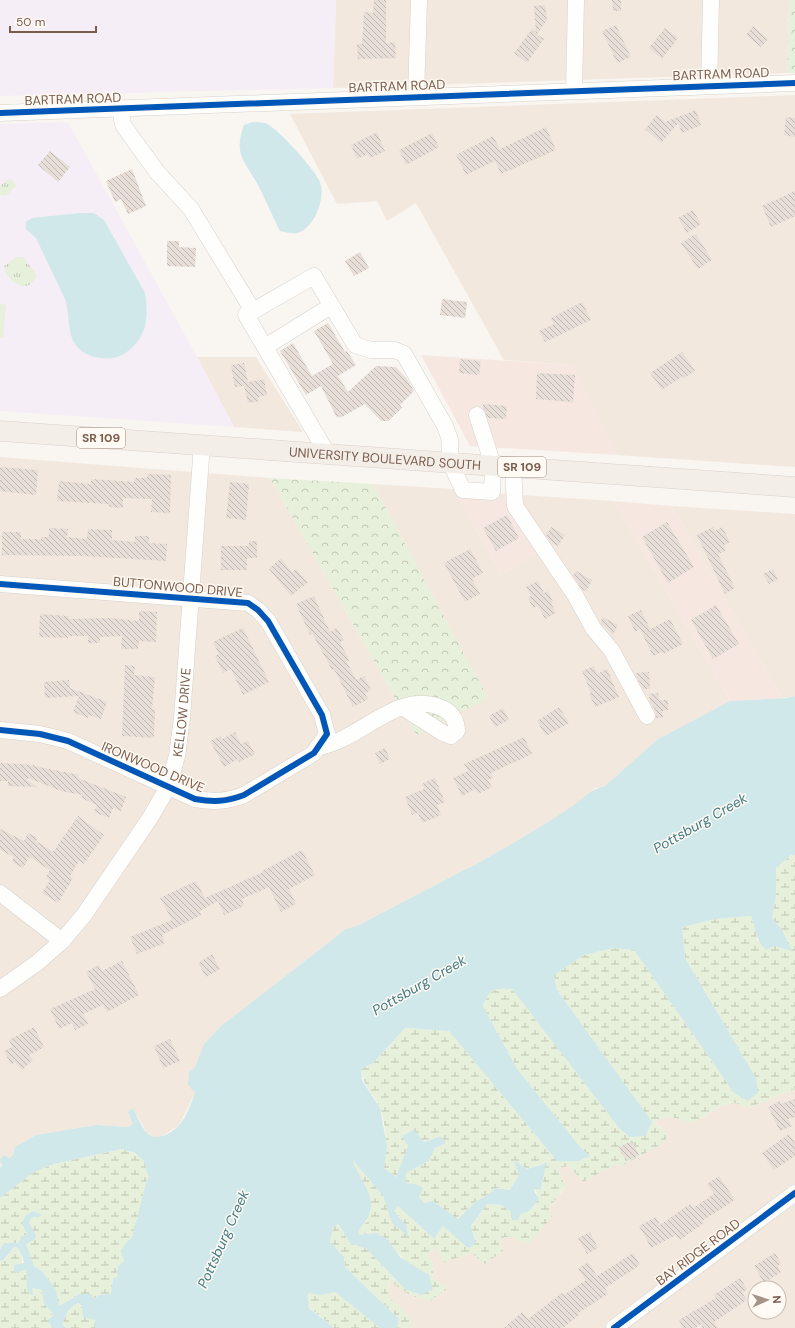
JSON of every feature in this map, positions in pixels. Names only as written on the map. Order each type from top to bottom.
[{"type":"main road","name":"UNIVERSITY BOULEVARD SOUTH","points":[[0,431],[202,444],[795,487]]},
{"type":"street","points":[[416,96],[419,0]]},
{"type":"street","points":[[574,90],[576,0]]},
{"type":"street","points":[[709,86],[710,0]]},
{"type":"street","name":"BARTRAM ROAD","points":[[0,113],[574,90],[795,83]]},
{"type":"street","points":[[120,108],[123,125],[157,172],[192,209],[253,311]]},
{"type":"street","points":[[327,453],[246,315],[314,276],[355,345],[371,350],[395,350],[404,354],[445,426],[450,440],[450,462],[463,490],[492,492],[493,465],[477,415]]},
{"type":"street","points":[[265,347],[331,306]]},
{"type":"street","name":"KELLOW DRIVE","points":[[0,989],[37,963],[62,941],[84,915],[150,818],[168,787],[177,756],[182,718],[202,444]]},
{"type":"street","points":[[513,466],[515,506],[575,595],[593,628],[612,651],[647,716]]},
{"type":"street","name":"BUTTONWOOD DRIVE","points":[[0,584],[248,603],[258,610],[268,621],[322,715],[323,740]]},
{"type":"street","points":[[323,740],[331,745],[384,714],[404,708]]},
{"type":"street","name":"IRONWOOD DRIVE","points":[[0,730],[40,734],[68,742],[195,799],[214,802],[231,800],[244,795],[314,753],[323,740]]},
{"type":"street","points":[[0,893],[62,941]]},
{"type":"street","name":"BAY RIDGE ROAD","points":[[614,1328],[795,1193]]},
{"type":"shaded area","points":[[0,0],[336,0],[333,88],[0,96]]},
{"type":"shaded area","points":[[336,0],[789,0],[787,73],[333,88]]},
{"type":"shaded area","points":[[795,95],[795,467],[617,455],[572,365],[504,360],[416,203],[387,221],[377,201],[337,204],[290,114]]},
{"type":"shaded area","points":[[68,122],[234,427],[0,411],[0,124]]},
{"type":"shaded area","points":[[421,355],[572,365],[617,455],[470,446]]},
{"type":"shaded area","points":[[197,357],[256,357],[303,432],[234,427]]},
{"type":"shaded area","points":[[0,457],[270,478],[416,735],[487,697],[373,484],[453,489],[502,575],[538,553],[505,494],[614,501],[730,701],[658,739],[605,786],[595,788],[573,807],[520,839],[475,865],[357,926],[346,929],[221,1026],[204,1044],[195,1093],[179,1125],[161,1137],[156,1137],[147,1133],[133,1108],[133,1124],[128,1127],[96,1125],[36,1135],[15,1147],[13,1155],[8,1158],[4,1155],[0,1168]]},
{"type":"shaded area","points":[[453,489],[505,494],[539,553],[502,575]]},
{"type":"shaded area","points":[[614,501],[672,506],[782,698],[730,701]]},
{"type":"shaded area","points":[[672,506],[795,514],[795,696],[782,698]]},
{"type":"shaded area","points":[[795,1089],[795,1328],[411,1328],[411,1323],[388,1297],[390,1281],[447,1288],[433,1278],[433,1265],[428,1254],[435,1247],[472,1253],[500,1244],[504,1237],[511,1237],[549,1208],[565,1188],[557,1168],[569,1166],[583,1182],[616,1163],[662,1128],[656,1124],[657,1120],[668,1116],[680,1120],[702,1118],[722,1105],[735,1103],[748,1108]]},
{"type":"green space","points":[[789,0],[795,0],[795,73],[787,73]]},
{"type":"green space","points":[[10,178],[17,185],[6,196],[0,195],[0,186]]},
{"type":"green space","points":[[16,257],[23,257],[36,274],[36,278],[29,285],[21,286],[9,278],[6,274],[4,266]]},
{"type":"green space","points":[[0,304],[6,305],[3,338],[0,337]]},
{"type":"green space","points":[[270,478],[373,484],[488,698],[416,735]]},
{"type":"green space","points":[[791,855],[795,855],[795,1089],[748,1108],[735,1103],[722,1105],[693,1123],[668,1116],[658,1120],[656,1124],[667,1133],[665,1142],[620,1167],[616,1164],[583,1182],[569,1166],[558,1168],[565,1187],[549,1208],[552,1217],[529,1245],[511,1237],[504,1237],[500,1244],[504,1250],[485,1264],[472,1253],[444,1262],[435,1247],[428,1254],[433,1265],[433,1278],[448,1288],[430,1301],[411,1296],[390,1281],[388,1297],[404,1310],[410,1318],[411,1323],[411,1328],[397,1328],[399,1319],[345,1267],[344,1257],[330,1242],[333,1227],[337,1224],[350,1243],[367,1249],[405,1289],[410,1264],[377,1233],[359,1235],[359,1230],[367,1221],[355,1167],[351,1157],[383,1196],[388,1208],[406,1225],[393,1210],[398,1206],[434,1239],[443,1226],[475,1238],[471,1227],[487,1204],[501,1205],[511,1212],[525,1213],[539,1198],[534,1187],[542,1189],[545,1163],[527,1169],[514,1160],[519,1175],[510,1190],[495,1188],[488,1195],[475,1202],[457,1219],[433,1201],[424,1203],[419,1197],[416,1184],[405,1183],[406,1172],[430,1160],[435,1148],[446,1143],[440,1136],[409,1146],[396,1177],[384,1168],[386,1138],[384,1123],[378,1103],[364,1081],[361,1069],[373,1063],[405,1028],[449,1031],[557,1161],[589,1156],[517,1069],[483,1006],[485,1000],[493,991],[497,989],[512,989],[619,1128],[629,1137],[651,1122],[557,990],[554,975],[584,955],[614,948],[634,950],[734,1093],[756,1078],[685,958],[682,927],[716,919],[751,916],[757,941],[782,930],[772,918],[776,896],[776,868]]},
{"type":"green space","points":[[122,1149],[134,1153],[144,1161],[147,1168],[147,1177],[144,1198],[132,1238],[125,1244],[124,1261],[118,1266],[117,1277],[113,1278],[111,1294],[99,1295],[94,1299],[80,1294],[59,1306],[48,1279],[42,1271],[34,1266],[26,1244],[34,1240],[29,1222],[31,1218],[42,1215],[33,1211],[26,1215],[27,1234],[21,1237],[18,1243],[4,1243],[0,1249],[0,1198],[34,1172],[54,1164]]},
{"type":"green space","points":[[14,1247],[18,1248],[22,1258],[21,1266],[16,1273],[26,1269],[27,1283],[32,1288],[42,1290],[44,1304],[54,1316],[49,1324],[52,1328],[0,1328],[0,1260],[4,1261]]},
{"type":"green space","points":[[335,1292],[380,1328],[334,1328],[309,1307],[306,1293],[321,1295]]},
{"type":"green space","points":[[78,1303],[95,1320],[95,1328],[67,1328],[62,1325],[68,1312]]},
{"type":"water","points":[[253,122],[265,123],[278,132],[303,158],[319,180],[321,194],[318,210],[310,224],[298,233],[280,231],[258,185],[242,157],[240,144],[244,125]]},
{"type":"water","points":[[94,213],[104,220],[145,293],[147,307],[146,318],[145,327],[141,336],[130,349],[114,358],[102,358],[89,355],[83,352],[75,344],[72,339],[65,299],[36,238],[26,229],[26,222],[32,218]]},
{"type":"water","name":"Pottsburg Creek","points":[[795,696],[795,855],[791,855],[776,868],[776,896],[772,918],[782,930],[792,951],[775,946],[766,950],[758,938],[751,916],[716,919],[682,927],[685,958],[756,1078],[758,1093],[748,1101],[734,1093],[634,950],[614,948],[584,955],[554,975],[557,990],[652,1122],[645,1136],[629,1137],[619,1128],[512,989],[497,989],[493,991],[485,1000],[483,1006],[517,1069],[581,1148],[590,1156],[578,1161],[557,1161],[449,1031],[405,1028],[373,1063],[361,1069],[362,1080],[380,1108],[387,1147],[384,1168],[396,1177],[408,1146],[402,1136],[414,1130],[424,1142],[440,1136],[446,1143],[435,1148],[430,1160],[406,1173],[405,1183],[416,1184],[423,1188],[419,1197],[424,1203],[433,1201],[458,1219],[475,1202],[488,1195],[495,1188],[510,1190],[519,1175],[514,1160],[527,1169],[546,1163],[541,1190],[534,1187],[535,1193],[539,1198],[531,1208],[520,1214],[518,1220],[512,1220],[511,1212],[501,1205],[487,1204],[471,1226],[476,1244],[468,1248],[443,1226],[434,1239],[398,1206],[394,1211],[406,1225],[408,1236],[392,1223],[383,1196],[352,1159],[369,1194],[371,1202],[367,1220],[359,1230],[359,1235],[377,1233],[388,1240],[400,1257],[429,1275],[433,1289],[421,1295],[405,1289],[367,1249],[350,1243],[338,1224],[333,1227],[330,1242],[344,1257],[345,1267],[399,1319],[397,1328],[380,1328],[335,1292],[321,1295],[307,1293],[309,1308],[334,1328],[95,1328],[95,1320],[83,1317],[82,1306],[78,1303],[70,1309],[64,1318],[62,1325],[67,1328],[52,1328],[48,1320],[54,1315],[44,1304],[42,1290],[32,1288],[33,1295],[31,1295],[27,1289],[26,1269],[16,1273],[14,1271],[14,1265],[24,1263],[18,1248],[14,1247],[3,1261],[0,1260],[0,1249],[4,1243],[18,1243],[21,1237],[27,1234],[22,1223],[26,1215],[33,1211],[43,1215],[31,1218],[29,1222],[36,1236],[34,1240],[26,1244],[34,1266],[42,1271],[56,1290],[59,1306],[80,1294],[91,1294],[94,1299],[99,1295],[111,1294],[113,1278],[117,1277],[118,1266],[124,1261],[121,1252],[125,1244],[132,1237],[148,1176],[144,1161],[135,1153],[122,1149],[54,1164],[34,1172],[0,1198],[0,1168],[2,1165],[0,1159],[4,1155],[9,1158],[13,1155],[15,1147],[36,1135],[96,1125],[128,1127],[133,1124],[128,1112],[133,1108],[141,1124],[151,1136],[155,1137],[169,1133],[182,1121],[195,1093],[188,1085],[189,1072],[195,1067],[204,1044],[221,1026],[346,929],[357,926],[475,865],[524,837],[571,807],[591,792],[605,786],[658,739],[730,701],[786,698]]},
{"type":"building","points":[[374,0],[386,0],[386,43],[395,42],[396,58],[358,59],[357,44],[362,44],[364,12],[373,13]]},
{"type":"building","points":[[612,0],[621,0],[621,11],[613,11]]},
{"type":"building","points":[[545,5],[547,20],[537,34],[544,39],[527,63],[514,53],[532,29],[536,32],[534,6]]},
{"type":"building","points":[[616,25],[631,57],[617,63],[602,31]]},
{"type":"building","points":[[753,26],[768,39],[761,47],[746,35]]},
{"type":"building","points":[[665,28],[678,38],[662,59],[649,48]]},
{"type":"building","points":[[696,110],[701,125],[682,133],[678,123],[661,143],[645,129],[657,115],[665,122]]},
{"type":"building","points":[[786,117],[795,118],[795,137],[784,135]]},
{"type":"building","points":[[546,127],[556,150],[501,174],[495,161],[466,175],[456,155],[493,136],[500,149]]},
{"type":"building","points":[[377,132],[385,151],[370,158],[368,154],[357,159],[351,145]]},
{"type":"building","points":[[432,133],[439,147],[406,165],[399,150]]},
{"type":"building","points":[[50,151],[70,167],[58,182],[38,165]]},
{"type":"building","points":[[132,169],[146,206],[128,214],[121,199],[115,202],[106,181]]},
{"type":"building","points":[[795,191],[795,216],[771,227],[762,206]]},
{"type":"building","points":[[693,210],[701,224],[687,233],[678,218]]},
{"type":"building","points":[[696,234],[712,260],[698,269],[681,243]]},
{"type":"building","points":[[167,241],[179,241],[179,247],[196,248],[195,267],[167,266]]},
{"type":"building","points":[[360,252],[369,268],[354,276],[345,261]]},
{"type":"building","points":[[442,299],[467,302],[465,318],[440,315]]},
{"type":"building","points":[[582,302],[591,320],[545,342],[539,331],[554,324],[551,318]]},
{"type":"building","points":[[328,323],[345,352],[347,351],[356,365],[338,376],[348,392],[376,366],[396,367],[407,379],[414,391],[400,405],[402,408],[388,421],[381,421],[365,404],[340,418],[339,416],[337,418],[321,386],[306,395],[280,351],[293,343],[312,376],[333,364],[314,331]]},
{"type":"building","points":[[682,352],[695,371],[684,378],[683,376],[662,390],[650,373]]},
{"type":"building","points":[[460,359],[481,361],[479,375],[459,373]]},
{"type":"building","points":[[244,363],[248,382],[264,379],[267,395],[258,397],[259,401],[248,403],[244,386],[235,387],[231,365]]},
{"type":"building","points":[[537,373],[575,375],[573,402],[536,399]]},
{"type":"building","points":[[483,404],[507,406],[506,419],[488,418],[483,408]]},
{"type":"building","points":[[0,467],[38,470],[36,495],[0,491]]},
{"type":"building","points":[[148,474],[171,475],[170,513],[151,512],[152,499],[123,498],[123,508],[109,507],[109,504],[57,501],[59,481],[91,484],[91,479],[134,482],[134,478],[147,478]]},
{"type":"building","points":[[230,482],[249,484],[246,520],[226,518]]},
{"type":"building","points":[[507,515],[519,538],[496,551],[483,528]]},
{"type":"building","points":[[667,522],[694,567],[668,583],[642,537]]},
{"type":"building","points":[[551,527],[565,535],[558,546],[551,542],[546,536]]},
{"type":"building","points":[[713,527],[715,531],[722,527],[730,542],[724,545],[726,550],[718,554],[735,588],[725,594],[697,535]]},
{"type":"building","points":[[49,528],[68,529],[67,537],[87,539],[88,529],[112,530],[112,540],[135,542],[135,536],[149,536],[149,543],[167,544],[166,561],[82,556],[2,555],[2,532],[21,532],[21,539],[41,539],[41,537],[49,537]]},
{"type":"building","points":[[249,541],[257,541],[257,558],[247,558],[247,570],[221,570],[221,546],[249,546]]},
{"type":"building","points":[[470,549],[483,573],[472,579],[480,594],[465,602],[444,563]]},
{"type":"building","points":[[281,558],[292,572],[296,569],[308,582],[291,596],[269,569]]},
{"type":"building","points":[[773,569],[778,579],[769,584],[763,574]]},
{"type":"building","points":[[576,571],[592,580],[586,591],[582,589],[573,576]]},
{"type":"building","points":[[538,581],[544,593],[548,591],[553,602],[551,603],[556,613],[545,619],[538,606],[533,608],[528,598],[531,596],[526,587]]},
{"type":"building","points":[[314,596],[330,632],[337,628],[344,640],[340,642],[349,660],[347,662],[356,680],[364,676],[371,690],[365,693],[368,699],[353,707],[334,669],[332,670],[312,633],[310,635],[296,604]]},
{"type":"building","points":[[716,605],[739,644],[713,659],[691,620]]},
{"type":"building","points":[[641,610],[650,629],[670,619],[683,644],[663,654],[662,652],[653,656],[640,629],[635,632],[628,616]]},
{"type":"building","points":[[139,611],[157,612],[156,642],[139,641],[138,649],[121,649],[122,636],[100,637],[100,643],[88,643],[88,636],[68,636],[68,638],[39,637],[40,614],[69,616],[69,619],[110,618],[139,621]]},
{"type":"building","points":[[602,617],[618,625],[613,635],[601,623]]},
{"type":"building","points":[[243,628],[269,682],[243,695],[231,669],[223,673],[215,656],[219,654],[213,642]]},
{"type":"building","points":[[125,665],[135,666],[134,675],[155,677],[152,709],[155,709],[154,738],[122,736]]},
{"type":"building","points":[[594,666],[597,674],[607,669],[619,697],[595,707],[589,694],[591,693],[582,671]]},
{"type":"building","points":[[649,672],[650,689],[643,689],[635,673]]},
{"type":"building","points":[[69,680],[70,688],[107,702],[101,719],[89,715],[88,718],[73,712],[79,696],[45,698],[44,682]]},
{"type":"building","points":[[658,693],[659,700],[668,700],[668,710],[662,711],[663,717],[656,718],[656,712],[650,701],[649,694]]},
{"type":"building","points":[[559,707],[569,723],[546,736],[537,721]]},
{"type":"building","points":[[503,708],[509,720],[495,727],[489,716]]},
{"type":"building","points":[[235,732],[241,744],[248,741],[255,754],[239,762],[238,759],[224,767],[210,741],[220,736],[222,739]]},
{"type":"building","points":[[524,737],[532,754],[491,773],[493,778],[488,780],[492,787],[478,794],[475,789],[462,796],[453,778],[468,771],[464,764]]},
{"type":"building","points":[[385,748],[390,759],[380,764],[375,753]]},
{"type":"building","points":[[0,763],[34,765],[79,775],[78,778],[126,797],[121,811],[113,808],[109,818],[94,812],[97,805],[81,798],[82,795],[61,791],[28,778],[27,780],[37,787],[8,786],[8,781],[0,781]]},
{"type":"building","points":[[435,778],[445,802],[437,805],[441,815],[422,823],[418,813],[412,815],[405,797],[424,789],[422,784]]},
{"type":"building","points":[[78,816],[104,835],[84,864],[79,861],[70,876],[73,878],[58,903],[42,893],[50,880],[46,877],[50,870],[29,857],[23,868],[12,862],[14,857],[0,850],[0,829],[24,841],[28,833],[38,838],[36,841],[53,852]]},
{"type":"building","points":[[302,850],[315,875],[289,889],[296,904],[281,912],[269,887],[242,899],[244,906],[224,915],[218,901],[200,911],[201,915],[162,935],[165,943],[137,954],[130,937],[172,920],[160,898],[196,881],[205,898],[263,872],[262,871]]},
{"type":"building","points":[[212,954],[220,969],[206,977],[198,963]]},
{"type":"building","points":[[122,961],[139,995],[107,1012],[103,1005],[83,1014],[88,1024],[75,1030],[72,1023],[59,1029],[50,1009],[95,989],[86,972],[99,965],[102,971]]},
{"type":"building","points":[[34,1027],[44,1047],[29,1055],[33,1060],[22,1070],[15,1062],[11,1065],[4,1051],[12,1047],[9,1040]]},
{"type":"building","points":[[170,1039],[180,1061],[163,1068],[154,1046]]},
{"type":"building","points":[[795,1099],[795,1117],[788,1119],[792,1126],[780,1131],[768,1107],[780,1101],[781,1104]]},
{"type":"building","points":[[789,1134],[795,1143],[795,1156],[774,1170],[762,1153]]},
{"type":"building","points":[[632,1141],[639,1155],[626,1161],[619,1147]]},
{"type":"building","points":[[719,1176],[735,1200],[702,1221],[704,1223],[680,1240],[676,1235],[651,1248],[639,1226],[656,1217],[660,1225],[690,1204],[693,1208],[714,1194],[707,1184]]},
{"type":"building","points":[[590,1232],[598,1248],[587,1254],[578,1238]]},
{"type":"building","points":[[633,1253],[640,1265],[605,1288],[608,1294],[578,1313],[579,1315],[563,1328],[504,1328],[522,1312],[528,1319],[562,1293],[564,1295],[586,1280],[578,1269],[588,1262],[597,1276]]},
{"type":"building","points":[[775,1253],[781,1263],[777,1266],[781,1272],[769,1280],[762,1280],[754,1266]]},
{"type":"building","points":[[740,1278],[747,1289],[742,1293],[747,1300],[714,1322],[718,1328],[703,1328],[701,1324],[695,1328],[683,1328],[679,1320],[716,1298],[714,1295]]},
{"type":"cycle path","points":[[0,113],[795,83]]},
{"type":"cycle path","points":[[0,584],[248,603],[258,610],[268,621],[322,715],[327,734],[314,753],[244,795],[231,799],[208,801],[195,799],[68,741],[40,734],[0,730]]},
{"type":"cycle path","points":[[614,1328],[795,1193]]}]
